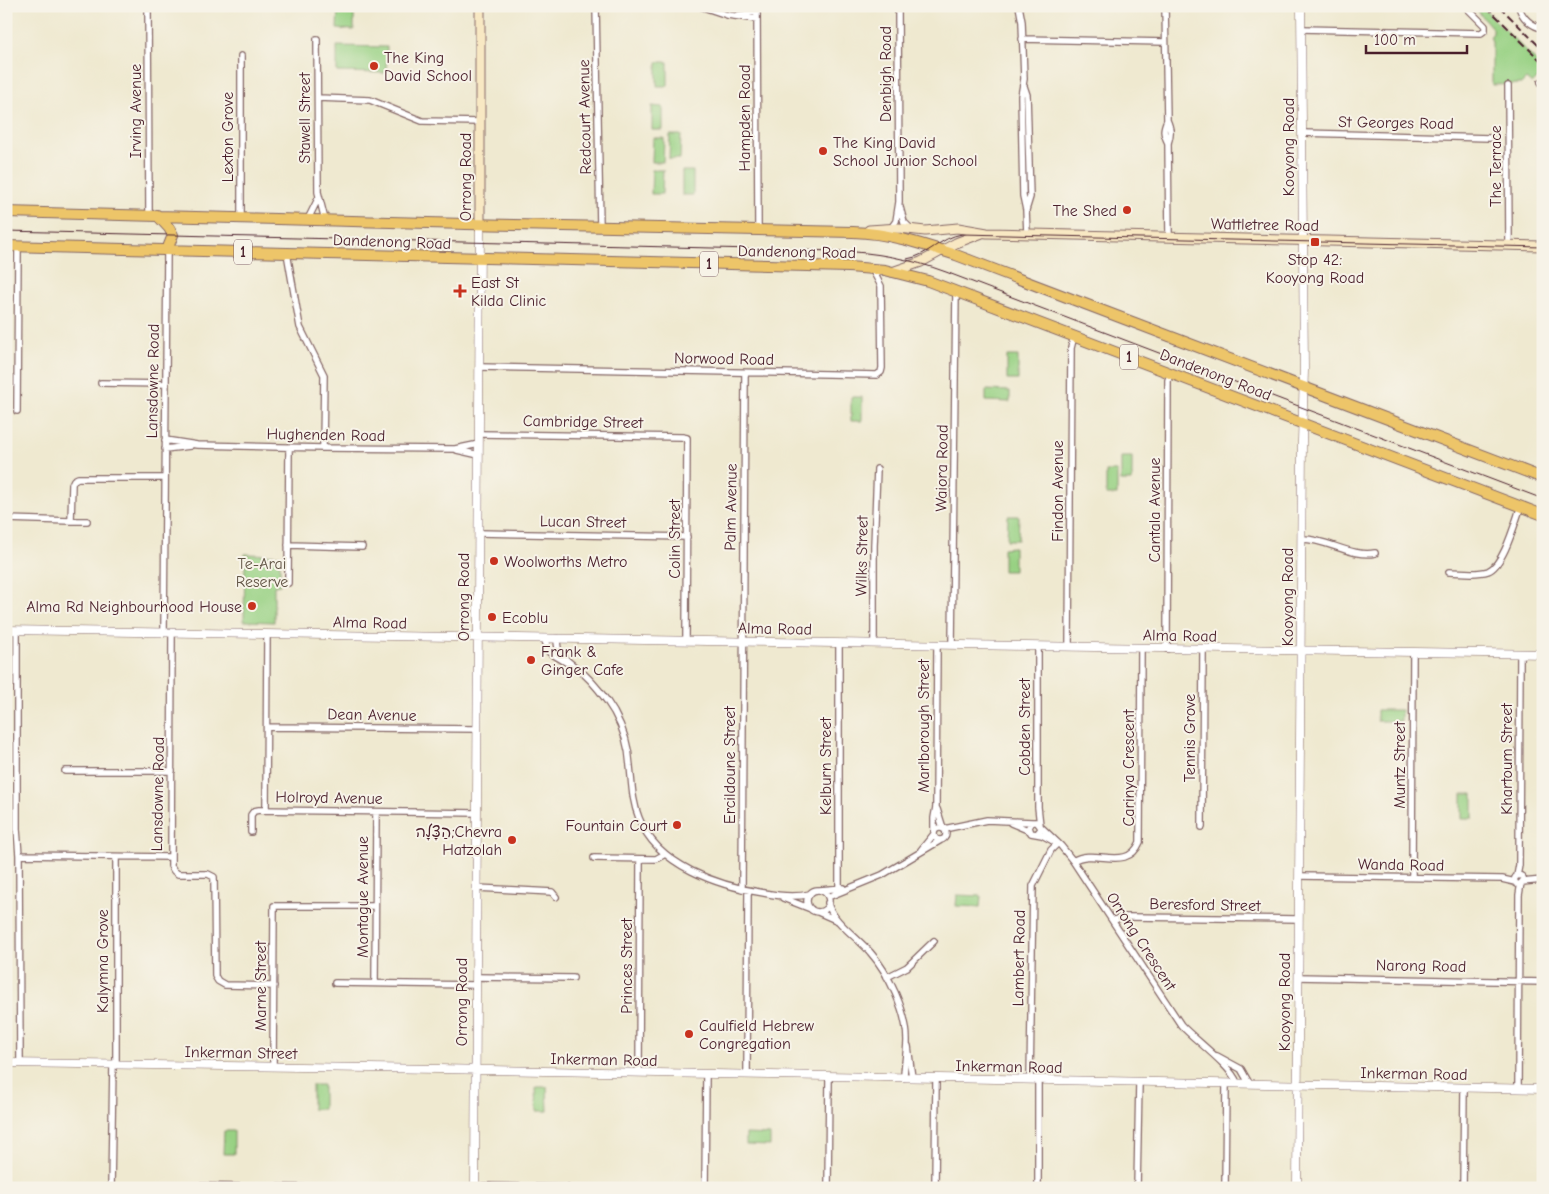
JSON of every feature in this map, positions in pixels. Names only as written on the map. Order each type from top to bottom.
[{"type":"highway","name":"Dandenong Road","points":[[7,210],[241,218],[852,232],[891,236],[942,251],[1543,478]]},
{"type":"highway","points":[[153,215],[173,235],[172,242],[167,250]]},
{"type":"highway","name":"Dandenong Road","points":[[6,246],[872,268],[917,277],[1543,515]]},
{"type":"main road","name":"Orrong Road","points":[[480,6],[480,224]]},
{"type":"main road","name":"Wattletree Road","points":[[852,232],[891,228],[931,231],[958,228],[987,233],[1543,246]]},
{"type":"main road","name":"Wattletree Road","points":[[891,272],[919,263],[961,240],[987,233]]},
{"type":"street","name":"Irving Avenue","points":[[148,6],[153,215]]},
{"type":"street","name":"Redcourt Avenue","points":[[596,6],[600,227]]},
{"type":"street","points":[[700,6],[732,16],[757,19]]},
{"type":"street","name":"Denbigh Road","points":[[891,228],[896,221],[899,202],[898,6]]},
{"type":"street","points":[[1026,6],[1019,10],[1022,22],[1024,85],[1021,96],[1023,196],[1026,210],[1026,233]]},
{"type":"street","points":[[1165,6],[1167,120],[1171,129],[1168,143],[1169,237]]},
{"type":"street","name":"Kooyong Road","points":[[1297,1188],[1303,387],[1301,6]]},
{"type":"street","points":[[1302,29],[1477,33],[1485,30],[1484,25],[1465,6]]},
{"type":"street","points":[[1519,6],[1521,14],[1533,26],[1543,28]]},
{"type":"street","points":[[732,16],[757,9]]},
{"type":"street","name":"Hampden Road","points":[[757,9],[758,230]]},
{"type":"street","name":"Stawell Street","points":[[317,39],[319,197],[325,220]]},
{"type":"street","points":[[1022,39],[1165,42]]},
{"type":"street","name":"Lexton Grove","points":[[241,56],[241,218]]},
{"type":"street","name":"The Terrace","points":[[1508,86],[1509,245]]},
{"type":"street","points":[[318,98],[370,100],[422,121],[480,122]]},
{"type":"street","name":"St Georges Road","points":[[1302,133],[1490,138]]},
{"type":"street","name":"Stawell Street","points":[[308,219],[319,197]]},
{"type":"street","name":"Denbigh Road","points":[[899,202],[904,222],[908,227],[917,230]]},
{"type":"street","name":"Orrong Road","points":[[475,1188],[480,224]]},
{"type":"street","points":[[17,411],[18,246]]},
{"type":"street","name":"Lansdowne Road","points":[[167,250],[165,478],[172,771],[171,866],[176,873],[208,874],[214,878],[215,976],[218,981],[225,985],[274,986]]},
{"type":"street","points":[[288,253],[300,327],[324,375],[323,448]]},
{"type":"street","name":"Norwood Road","points":[[480,367],[870,376],[879,374],[882,368],[882,286],[872,268]]},
{"type":"street","points":[[882,286],[891,272]]},
{"type":"street","name":"Waiora Road","points":[[952,645],[956,292]]},
{"type":"street","name":"Findon Avenue","points":[[1069,647],[1071,348],[1074,336]]},
{"type":"street","name":"Palm Avenue","points":[[743,641],[745,373]]},
{"type":"street","name":"Cantala Avenue","points":[[1167,649],[1168,380],[1170,373]]},
{"type":"street","points":[[101,383],[166,384]]},
{"type":"street","name":"Cambridge Street","points":[[479,434],[687,438]]},
{"type":"street","name":"Colin Street","points":[[686,640],[687,438]]},
{"type":"street","name":"Hughenden Road","points":[[166,440],[197,445],[323,448],[455,449],[479,444]]},
{"type":"street","name":"Hughenden Road","points":[[165,449],[197,445]]},
{"type":"street","points":[[288,583],[289,447]]},
{"type":"street","name":"Hughenden Road","points":[[455,449],[479,455]]},
{"type":"street","name":"Wilks Street","points":[[874,644],[874,546],[877,469]]},
{"type":"street","points":[[71,521],[72,484],[76,479],[165,478]]},
{"type":"street","points":[[1449,572],[1481,572],[1496,566],[1521,506]]},
{"type":"street","points":[[6,520],[87,521]]},
{"type":"street","name":"Lucan Street","points":[[479,533],[687,536]]},
{"type":"street","points":[[1301,539],[1310,539],[1366,554],[1375,553]]},
{"type":"street","points":[[288,545],[362,547]]},
{"type":"street","name":"Alma Road","points":[[6,630],[1543,654]]},
{"type":"street","points":[[17,630],[20,1063]]},
{"type":"street","name":"Holroyd Avenue","points":[[267,634],[266,810],[477,813]]},
{"type":"street","points":[[544,638],[549,652],[575,667]]},
{"type":"street","points":[[556,638],[558,651],[596,687],[610,704],[619,722],[629,755],[632,796],[640,820],[650,837],[665,854],[697,873],[745,890],[779,896],[802,896],[820,890],[839,890],[882,875],[944,839],[950,832],[963,825]]},
{"type":"street","name":"Ercildoune Street","points":[[743,641],[747,1075]]},
{"type":"street","name":"Kelburn Street","points":[[839,643],[839,890]]},
{"type":"street","name":"Marlborough Street","points":[[934,833],[936,807],[936,645]]},
{"type":"street","name":"Cobden Street","points":[[1038,646],[1038,807],[1040,825]]},
{"type":"street","name":"Carinya Crescent","points":[[1074,861],[1082,857],[1126,857],[1135,852],[1140,842],[1141,648]]},
{"type":"street","name":"Tennis Grove","points":[[1202,827],[1203,649]]},
{"type":"street","name":"Muntz Street","points":[[1412,878],[1413,652]]},
{"type":"street","name":"Khartoum Street","points":[[1518,1089],[1520,654]]},
{"type":"street","name":"Dean Avenue","points":[[267,727],[477,729]]},
{"type":"street","points":[[65,771],[172,771]]},
{"type":"street","name":"Marlborough Street","points":[[936,807],[944,828]]},
{"type":"street","name":"Cobden Street","points":[[1033,822],[1038,807]]},
{"type":"street","points":[[251,832],[252,813],[256,810],[266,810]]},
{"type":"street","name":"Montague Avenue","points":[[375,983],[376,812]]},
{"type":"street","points":[[918,853],[939,828],[987,820],[1037,822],[1041,830],[1037,834],[1033,834],[1008,821]]},
{"type":"street","points":[[1030,831],[1029,825],[1033,822]]},
{"type":"street","name":"Orrong Crescent","points":[[1040,825],[1074,861],[1175,1017],[1189,1034],[1232,1073],[1237,1083]]},
{"type":"street","points":[[944,828],[947,831],[944,839]]},
{"type":"street","points":[[934,833],[936,839],[944,839]]},
{"type":"street","name":"Orrong Crescent","points":[[1037,834],[1058,843]]},
{"type":"street","name":"Lambert Road","points":[[1038,1188],[1034,1080],[1033,886],[1051,850],[1058,843]]},
{"type":"street","points":[[594,858],[659,859],[665,854]]},
{"type":"street","points":[[20,855],[170,857]]},
{"type":"street","name":"Kalymna Grove","points":[[111,1188],[115,1064],[116,857]]},
{"type":"street","name":"Princes Street","points":[[639,1073],[640,859]]},
{"type":"street","name":"Wanda Road","points":[[1299,876],[1539,880]]},
{"type":"street","points":[[477,888],[552,892],[556,897]]},
{"type":"street","points":[[820,890],[828,900],[829,910],[870,952],[887,977],[900,1010],[907,1041],[908,1078]]},
{"type":"street","points":[[818,912],[824,909],[828,900],[839,890]]},
{"type":"street","points":[[810,894],[807,904],[811,909]]},
{"type":"street","points":[[779,896],[838,921]]},
{"type":"street","name":"Marne Street","points":[[273,1067],[274,906],[375,906]]},
{"type":"street","name":"Beresford Street","points":[[1113,921],[1129,916],[1298,919]]},
{"type":"street","points":[[887,977],[907,967],[934,941]]},
{"type":"street","name":"Narong Road","points":[[1298,977],[1543,982]]},
{"type":"street","points":[[335,983],[573,978]]},
{"type":"street","name":"Orrong Crescent","points":[[1208,1051],[1241,1070],[1249,1084]]},
{"type":"street","name":"Inkerman Street","points":[[6,1063],[475,1070]]},
{"type":"street","name":"Inkerman Road","points":[[475,1070],[1543,1089]]},
{"type":"street","points":[[705,1188],[706,1074]]},
{"type":"street","points":[[828,1188],[829,1077]]},
{"type":"street","points":[[935,1188],[936,1079]]},
{"type":"street","points":[[1137,1188],[1139,1082]]},
{"type":"street","points":[[1226,1083],[1226,1188]]},
{"type":"street","points":[[1463,1188],[1464,1088]]},
{"type":"street","points":[[166,1186],[312,1188]]},
{"type":"street","points":[[475,1188],[485,1186],[567,1188]]},
{"type":"green space","points":[[338,6],[354,6],[354,30],[337,29]]},
{"type":"green space","points":[[1473,6],[1482,7],[1543,68],[1543,75],[1532,84],[1526,79],[1521,84],[1492,85],[1492,41],[1490,37],[1493,29]]},
{"type":"green space","points":[[337,46],[387,47],[386,73],[337,72]]},
{"type":"green space","points":[[657,62],[668,62],[668,86],[657,86]]},
{"type":"green space","points":[[652,106],[663,107],[663,130],[652,130]]},
{"type":"green space","points":[[670,135],[681,135],[680,159],[669,159]]},
{"type":"green space","points":[[653,138],[664,138],[663,162],[652,162]]},
{"type":"green space","points":[[652,170],[663,170],[662,194],[651,194]]},
{"type":"green space","points":[[682,171],[693,171],[693,195],[682,195]]},
{"type":"green space","points":[[1007,356],[1018,356],[1018,380],[1007,380]]},
{"type":"green space","points":[[986,390],[1010,391],[1010,402],[986,401]]},
{"type":"green space","points":[[851,397],[862,397],[862,421],[851,421]]},
{"type":"green space","points":[[1121,457],[1132,457],[1132,481],[1121,481]]},
{"type":"green space","points":[[1106,471],[1117,471],[1117,495],[1106,495]]},
{"type":"green space","points":[[1008,516],[1019,516],[1018,540],[1007,540]]},
{"type":"green space","points":[[1014,547],[1014,571],[1003,571],[1003,548]]},
{"type":"green space","name":"Te-Arai Reserve","points":[[245,554],[280,555],[280,585],[274,586],[274,622],[244,621]]},
{"type":"green space","points":[[1377,710],[1401,710],[1401,721],[1377,721]]},
{"type":"green space","points":[[1462,794],[1473,794],[1473,818],[1462,818]]},
{"type":"green space","points":[[957,895],[981,896],[980,907],[956,906]]},
{"type":"green space","points":[[312,1085],[323,1085],[323,1109],[312,1109]]},
{"type":"green space","points":[[536,1087],[547,1087],[548,1111],[537,1111]]},
{"type":"green space","points":[[224,1131],[234,1131],[234,1154],[223,1154]]},
{"type":"green space","points":[[746,1134],[770,1135],[770,1146],[746,1145]]},
{"type":"tram line","points":[[6,231],[837,251],[893,257],[920,263],[946,272],[1543,499]]},
{"type":"tram line","points":[[907,259],[962,234],[1543,247]]},
{"type":"railway","points":[[1486,6],[1543,63]]},
{"type":"railway","points":[[1499,6],[1543,50]]},
{"type":"place","name":"The King David School","points":[[374,66]]},
{"type":"place","name":"The King David School Junior School","points":[[823,151]]},
{"type":"place","name":"The Shed","points":[[1127,210]]},
{"type":"place","name":"Stop 42: Kooyong Road","points":[[1315,242]]},
{"type":"place","name":"East St Kilda Clinic","points":[[460,291]]},
{"type":"place","name":"Woolworths Metro","points":[[494,561]]},
{"type":"place","name":"Alma Rd Neighbourhood House","points":[[252,606]]},
{"type":"place","name":"Ecoblu","points":[[492,617]]},
{"type":"place","name":"Frank & Ginger Cafe","points":[[531,660]]},
{"type":"place","name":"Fountain Court","points":[[677,825]]},
{"type":"place","name":"הַצָּלָה;Chevra Hatzolah","points":[[512,840]]},
{"type":"place","name":"Caulfield Hebrew Congregation","points":[[689,1034]]}]
